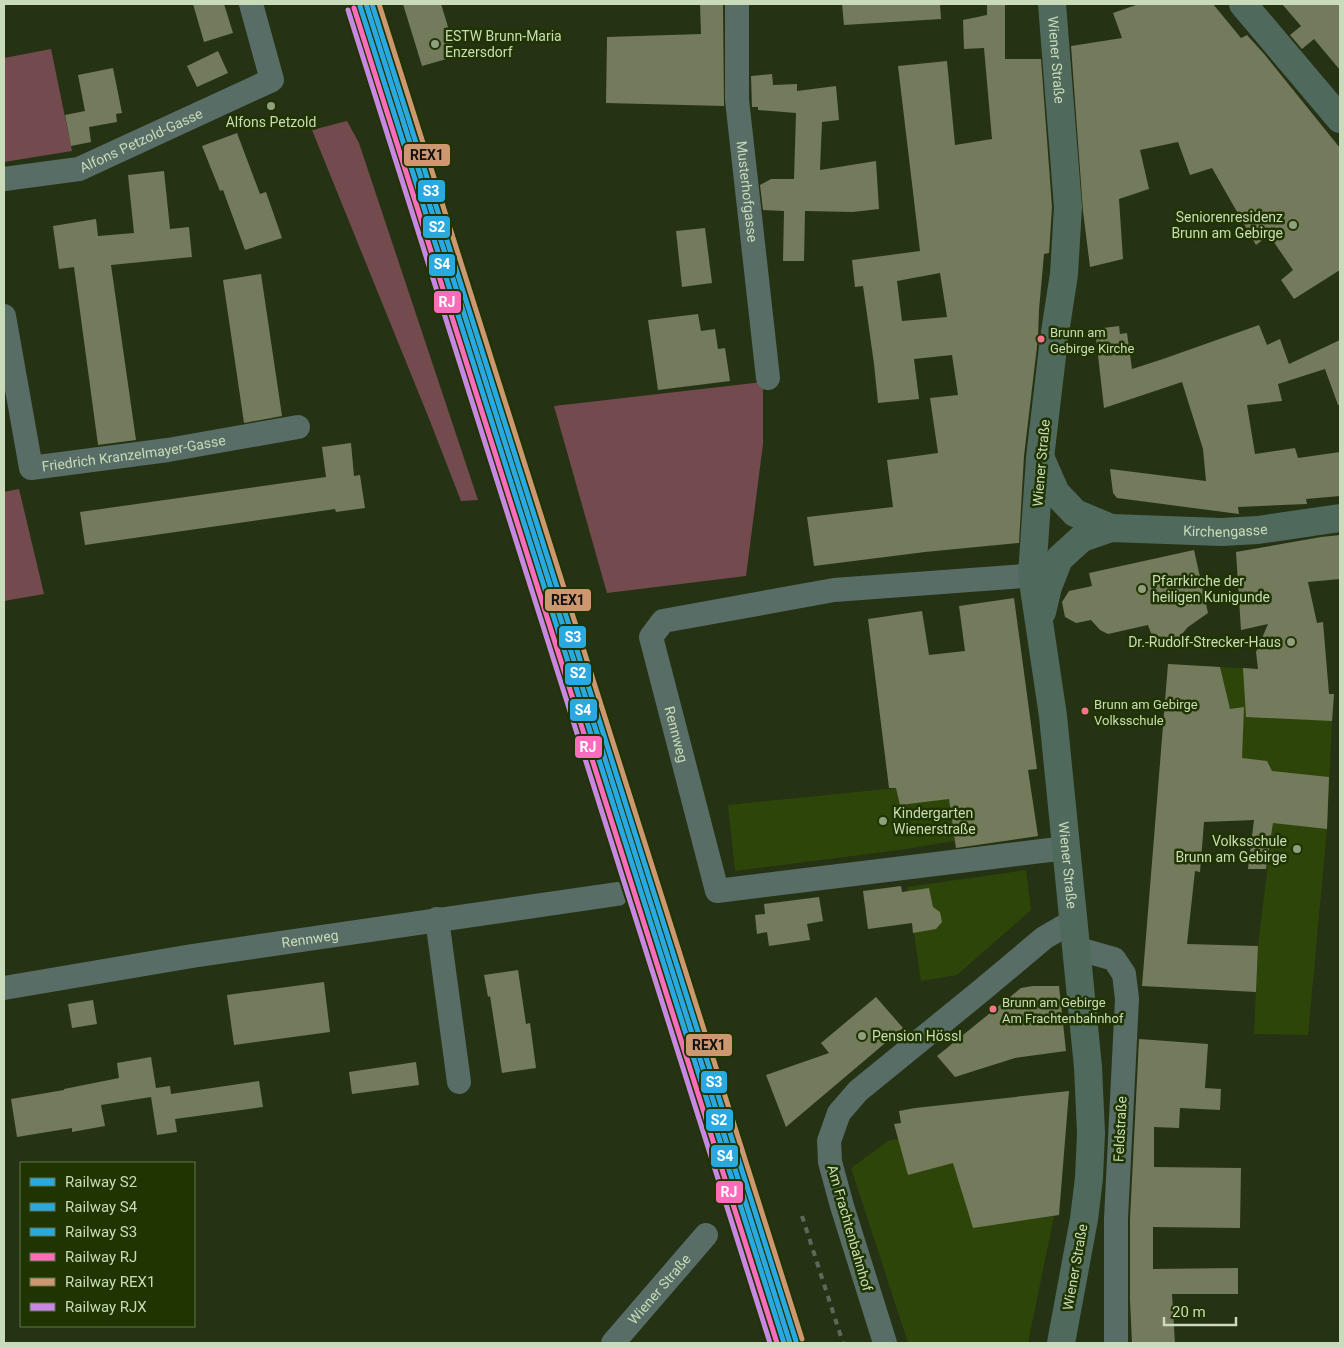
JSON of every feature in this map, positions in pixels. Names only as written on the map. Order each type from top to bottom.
[{"type":"main road","name":"Wiener Straße","points":[[1043,574],[1040,458],[1054,339],[1064,274],[1068,207],[1052,4]]},
{"type":"main road","points":[[1243,4],[1340,119]]},
{"type":"main road","name":"Kirchengasse","points":[[1040,458],[1056,493],[1075,513],[1111,528],[1222,532],[1258,530],[1340,518]]},
{"type":"main road","name":"Kirchengasse","points":[[1040,624],[1048,587],[1043,574],[1082,538],[1111,528]]},
{"type":"main road","name":"Wiener Straße","points":[[1040,624],[1053,716],[1088,1067],[1090,1132],[1089,1178],[1084,1219],[1061,1343]]},
{"type":"street","name":"Alfons Petzold-Gasse","points":[[4,180],[79,169],[272,80],[251,4]]},
{"type":"street","name":"Musterhofgasse","points":[[737,4],[737,100],[768,378]]},
{"type":"street","name":"Friedrich Kranzelmayer-Gasse","points":[[4,316],[32,468],[168,450],[298,427]]},
{"type":"street","name":"Rennweg","points":[[1043,574],[834,590],[663,621],[651,637],[717,891],[1066,848]]},
{"type":"street","name":"Rennweg","points":[[4,988],[192,956],[616,894]]},
{"type":"street","points":[[437,919],[459,1082]]},
{"type":"street","name":"Wiener Straße","points":[[839,1113],[858,1091],[1044,938],[1073,921]]},
{"type":"street","name":"Feldstraße","points":[[1075,948],[1114,959],[1124,974],[1127,999],[1116,1219],[1116,1343]]},
{"type":"street","name":"Am Frachtenbahnhof","points":[[839,1113],[829,1141],[830,1162],[885,1343]]},
{"type":"street","name":"Wiener Straße","points":[[613,1343],[706,1235]]},
{"type":"shaded area","points":[[51,49],[72,151],[4,162],[4,58]]},
{"type":"shaded area","points":[[347,121],[359,143],[478,500],[461,501],[312,130]]},
{"type":"shaded area","points":[[763,382],[763,444],[746,576],[607,593],[554,406]]},
{"type":"shaded area","points":[[19,489],[44,594],[4,601],[4,492]]},
{"type":"shaded area","name":"Volksschule Brunn am Gebirge","points":[[1168,664],[1327,673],[1327,694],[1334,694],[1327,829],[1308,1035],[1254,1034],[1258,946],[1273,823],[1158,797]]},
{"type":"shaded area","name":"Kindergarten Wienerstraße","points":[[1028,770],[1038,836],[956,848],[954,841],[735,871],[728,805],[896,788]]},
{"type":"shaded area","points":[[1026,870],[1031,910],[957,975],[921,981],[907,887]]},
{"type":"shaded area","points":[[944,1129],[973,1228],[1054,1216],[1028,1343],[908,1343],[851,1168],[888,1141]]},
{"type":"building","points":[[193,4],[224,4],[233,33],[204,42]]},
{"type":"building","name":"ESTW Brunn-Maria Enzersdorf","points":[[403,4],[441,4],[457,56],[422,66]]},
{"type":"building","points":[[700,4],[723,4],[724,106],[606,103],[607,37],[701,34]]},
{"type":"building","points":[[842,4],[940,4],[941,19],[844,25]]},
{"type":"building","points":[[987,4],[1005,4],[1005,59],[1041,59],[1052,207],[1049,253],[1044,254],[1038,338],[1024,456],[1019,543],[925,552],[814,566],[807,517],[893,507],[887,460],[938,453],[930,398],[958,395],[952,355],[914,359],[919,399],[878,403],[863,286],[855,287],[852,260],[920,251],[898,66],[947,61],[955,145],[992,139],[984,48],[964,49],[963,20],[987,15]],"holes":[[[940,273],[947,317],[902,321],[897,281]]]},
{"type":"building","points":[[1139,4],[1213,4],[1241,38],[1247,35],[1265,55],[1340,148],[1340,270],[1294,299],[1281,280],[1293,270],[1269,235],[1256,245],[1212,168],[1190,175],[1178,142],[1140,150],[1149,189],[1119,199],[1123,259],[1090,267],[1083,211],[1071,46],[1122,38],[1113,13]]},
{"type":"building","points":[[1282,4],[1340,4],[1340,70],[1314,39],[1302,49],[1290,35],[1301,26]]},
{"type":"building","points":[[218,51],[228,73],[197,87],[187,66]]},
{"type":"building","points":[[113,68],[122,113],[116,114],[117,122],[89,127],[91,142],[71,146],[65,115],[85,111],[78,75]]},
{"type":"building","points":[[772,74],[773,85],[797,84],[797,91],[836,86],[839,120],[822,122],[820,170],[876,161],[879,209],[853,212],[805,211],[804,261],[783,261],[784,211],[763,210],[760,185],[771,179],[794,179],[796,113],[758,110],[758,107],[752,107],[751,76]]},
{"type":"building","points":[[237,133],[260,194],[266,192],[282,238],[245,250],[223,190],[220,191],[202,146]]},
{"type":"building","points":[[164,171],[170,229],[189,227],[192,257],[111,265],[136,440],[98,445],[74,267],[59,269],[53,226],[96,219],[98,236],[134,233],[128,175]]},
{"type":"building","points":[[705,228],[712,283],[682,287],[676,231]]},
{"type":"building","points":[[261,274],[282,416],[244,423],[223,280]]},
{"type":"building","points":[[698,314],[701,331],[715,329],[718,349],[725,348],[730,381],[658,390],[648,320]]},
{"type":"building","points":[[1259,325],[1267,345],[1280,339],[1289,364],[1340,340],[1340,405],[1338,405],[1325,369],[1278,384],[1282,401],[1247,405],[1255,454],[1295,448],[1298,458],[1340,452],[1340,496],[1306,499],[1307,504],[1238,507],[1239,514],[1117,498],[1113,493],[1110,469],[1206,481],[1203,449],[1182,382],[1104,408],[1095,329],[1119,326],[1120,334],[1127,333],[1132,369]]},
{"type":"building","points":[[351,443],[354,476],[360,475],[365,508],[336,512],[335,509],[85,545],[80,512],[326,477],[322,447]]},
{"type":"building","points":[[1340,535],[1340,579],[1308,582],[1317,623],[1323,622],[1329,694],[1334,694],[1332,721],[1246,717],[1243,668],[1258,669],[1256,652],[1268,624],[1241,630],[1236,552]]},
{"type":"building","name":"Pfarrkirche der heiligen Kunigunde","points":[[1194,550],[1208,613],[1188,627],[1175,642],[1152,636],[1148,625],[1108,634],[1100,630],[1091,620],[1076,623],[1065,617],[1062,602],[1069,591],[1092,586],[1089,573]]},
{"type":"building","points":[[1014,598],[1037,769],[1028,770],[1038,836],[956,848],[949,799],[900,805],[896,788],[889,788],[868,619],[922,611],[929,655],[965,651],[959,606]]},
{"type":"building","points":[[1168,664],[1220,667],[1230,709],[1244,707],[1242,758],[1267,761],[1272,771],[1329,777],[1327,829],[1273,823],[1266,869],[1248,869],[1254,820],[1204,822],[1200,872],[1195,871],[1187,944],[1258,946],[1256,992],[1142,986]]},
{"type":"building","points":[[901,886],[902,892],[929,888],[933,907],[940,912],[942,922],[936,929],[913,933],[912,923],[868,929],[863,891]]},
{"type":"building","points":[[819,897],[823,921],[807,924],[810,940],[769,946],[767,932],[757,934],[755,915],[765,914],[764,904]]},
{"type":"building","points":[[518,970],[526,1024],[530,1023],[536,1068],[502,1073],[490,996],[488,997],[484,975]]},
{"type":"building","points":[[324,982],[330,1032],[234,1045],[227,995]]},
{"type":"building","points":[[1059,986],[1066,1051],[1015,1058],[955,1077],[937,1056],[1021,988]]},
{"type":"building","points":[[876,997],[903,1028],[786,1127],[766,1075],[829,1053],[821,1043]]},
{"type":"building","points":[[93,1000],[97,1024],[72,1028],[68,1004]]},
{"type":"building","points":[[1139,1039],[1208,1044],[1205,1088],[1221,1089],[1220,1110],[1180,1108],[1179,1128],[1154,1127],[1154,1167],[1241,1168],[1240,1228],[1153,1227],[1153,1269],[1238,1268],[1238,1294],[1172,1294],[1175,1343],[1132,1343],[1130,1219]]},
{"type":"building","points":[[151,1057],[156,1088],[170,1086],[171,1094],[259,1081],[263,1107],[175,1119],[177,1132],[157,1135],[151,1097],[101,1105],[105,1126],[72,1132],[72,1128],[17,1137],[11,1099],[119,1078],[117,1063]]},
{"type":"building","points":[[416,1062],[419,1085],[352,1094],[349,1072]]},
{"type":"building","points":[[1069,1091],[1059,1215],[973,1228],[953,1163],[908,1175],[894,1124],[901,1123],[899,1111]]},
{"type":"railway","points":[[802,1216],[843,1343]]},
{"type":"rail line","name":"S2","points":[[366,4],[790,1343]]},
{"type":"rail line","name":"S3","points":[[372,4],[796,1341]]},
{"type":"rail line","name":"REX1","points":[[379,4],[802,1339]]},
{"type":"rail line","name":"S4","points":[[360,6],[784,1343]]},
{"type":"rail line","name":"RJ","points":[[354,8],[777,1343]]},
{"type":"rail line","name":"RJX","points":[[348,10],[770,1343]]},
{"type":"place","name":"ESTW Brunn-Maria Enzersdorf","points":[[435,44]]},
{"type":"place","name":"Alfons Petzold","points":[[271,106]]},
{"type":"place","name":"Seniorenresidenz Brunn am Gebirge","points":[[1293,225]]},
{"type":"place","name":"Brunn am Gebirge Kirche","points":[[1041,339]]},
{"type":"place","name":"Pfarrkirche der heiligen Kunigunde","points":[[1142,589]]},
{"type":"place","name":"Dr.-Rudolf-Strecker-Haus","points":[[1291,642]]},
{"type":"place","name":"Brunn am Gebirge Volksschule","points":[[1085,711]]},
{"type":"place","name":"Kindergarten Wienerstraße","points":[[883,821]]},
{"type":"place","name":"Volksschule Brunn am Gebirge","points":[[1297,849]]},
{"type":"place","name":"Brunn am Gebirge Am Frachtenbahnhof","points":[[993,1009]]},
{"type":"place","name":"Pension Hössl","points":[[862,1036]]}]
